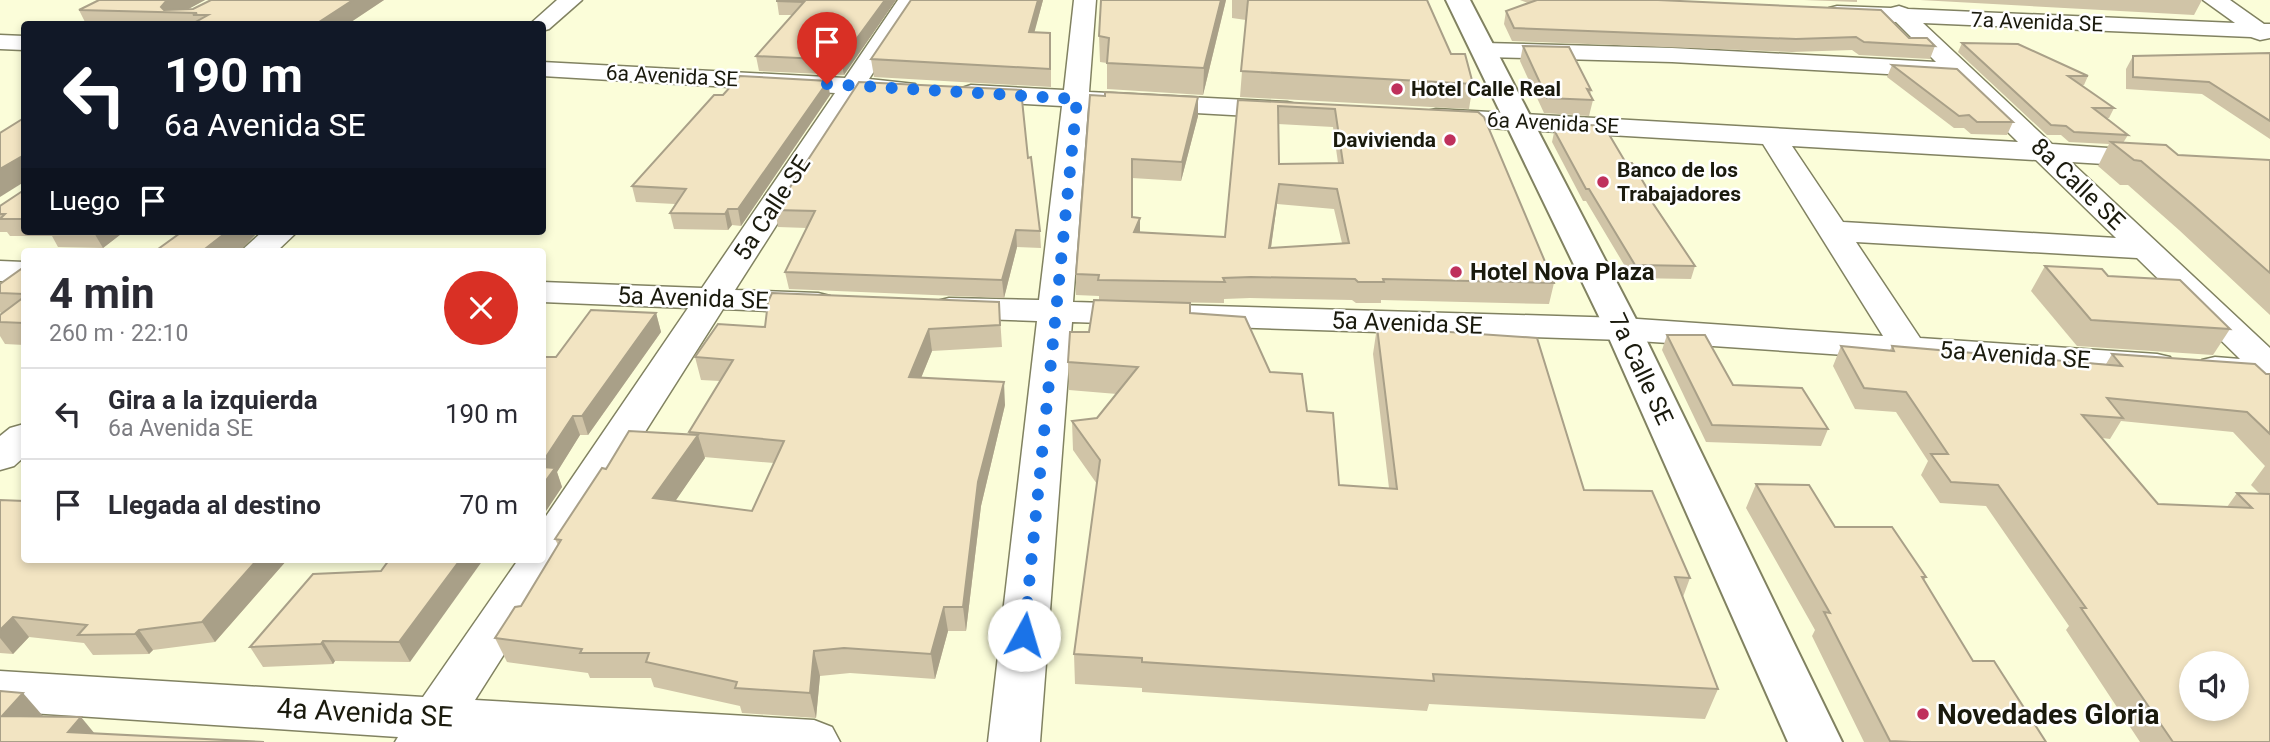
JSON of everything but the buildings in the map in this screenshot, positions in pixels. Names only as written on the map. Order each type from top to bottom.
[{"type":"main road","name":"7a Calle SE","points":[[1458,0],[1623,329],[1815,742]]},
{"type":"street","points":[[545,21],[571,0]]},
{"type":"street","name":"5a Calle SE","points":[[546,553],[909,0]]},
{"type":"street","points":[[1014,742],[1085,0]]},
{"type":"street","points":[[2214,0],[2266,34]]},
{"type":"street","name":"7a Avenida SE","points":[[1809,11],[1894,8],[2266,34]]},
{"type":"street","name":"8a Calle SE","points":[[1894,8],[2270,370]]},
{"type":"street","points":[[0,41],[21,43]]},
{"type":"street","points":[[1484,50],[1672,55],[1960,71]]},
{"type":"street","name":"6a Avenida SE","points":[[546,69],[1313,111]]},
{"type":"street","name":"6a Avenida SE","points":[[1410,116],[2177,159]]},
{"type":"street","points":[[1772,136],[1909,348]]},
{"type":"street","points":[[1833,231],[2145,248]]},
{"type":"street","points":[[261,248],[277,235]]},
{"type":"street","points":[[0,271],[21,272]]},
{"type":"street","name":"5a Avenida SE","points":[[546,292],[850,304]]},
{"type":"street","name":"5a Avenida SE","points":[[919,307],[1623,329],[2270,370]]},
{"type":"street","points":[[0,457],[21,440]]},
{"type":"street","name":"5a Calle SE","points":[[429,729],[539,563]]},
{"type":"street","name":"4a Avenida SE","points":[[0,691],[429,729],[814,742]]},
{"type":"place","name":"Hotel Calle Real","points":[[1397,89]]},
{"type":"place","name":"Davivienda","points":[[1450,140]]},
{"type":"place","name":"Banco de los Trabajadores","points":[[1603,182]]},
{"type":"place","name":"Hotel Nova Plaza","points":[[1456,272]]},
{"type":"place","name":"Novedades Gloria","points":[[1923,714]]},
{"type":"route","points":[[827,84],[1077,99],[1024,635]]}]
